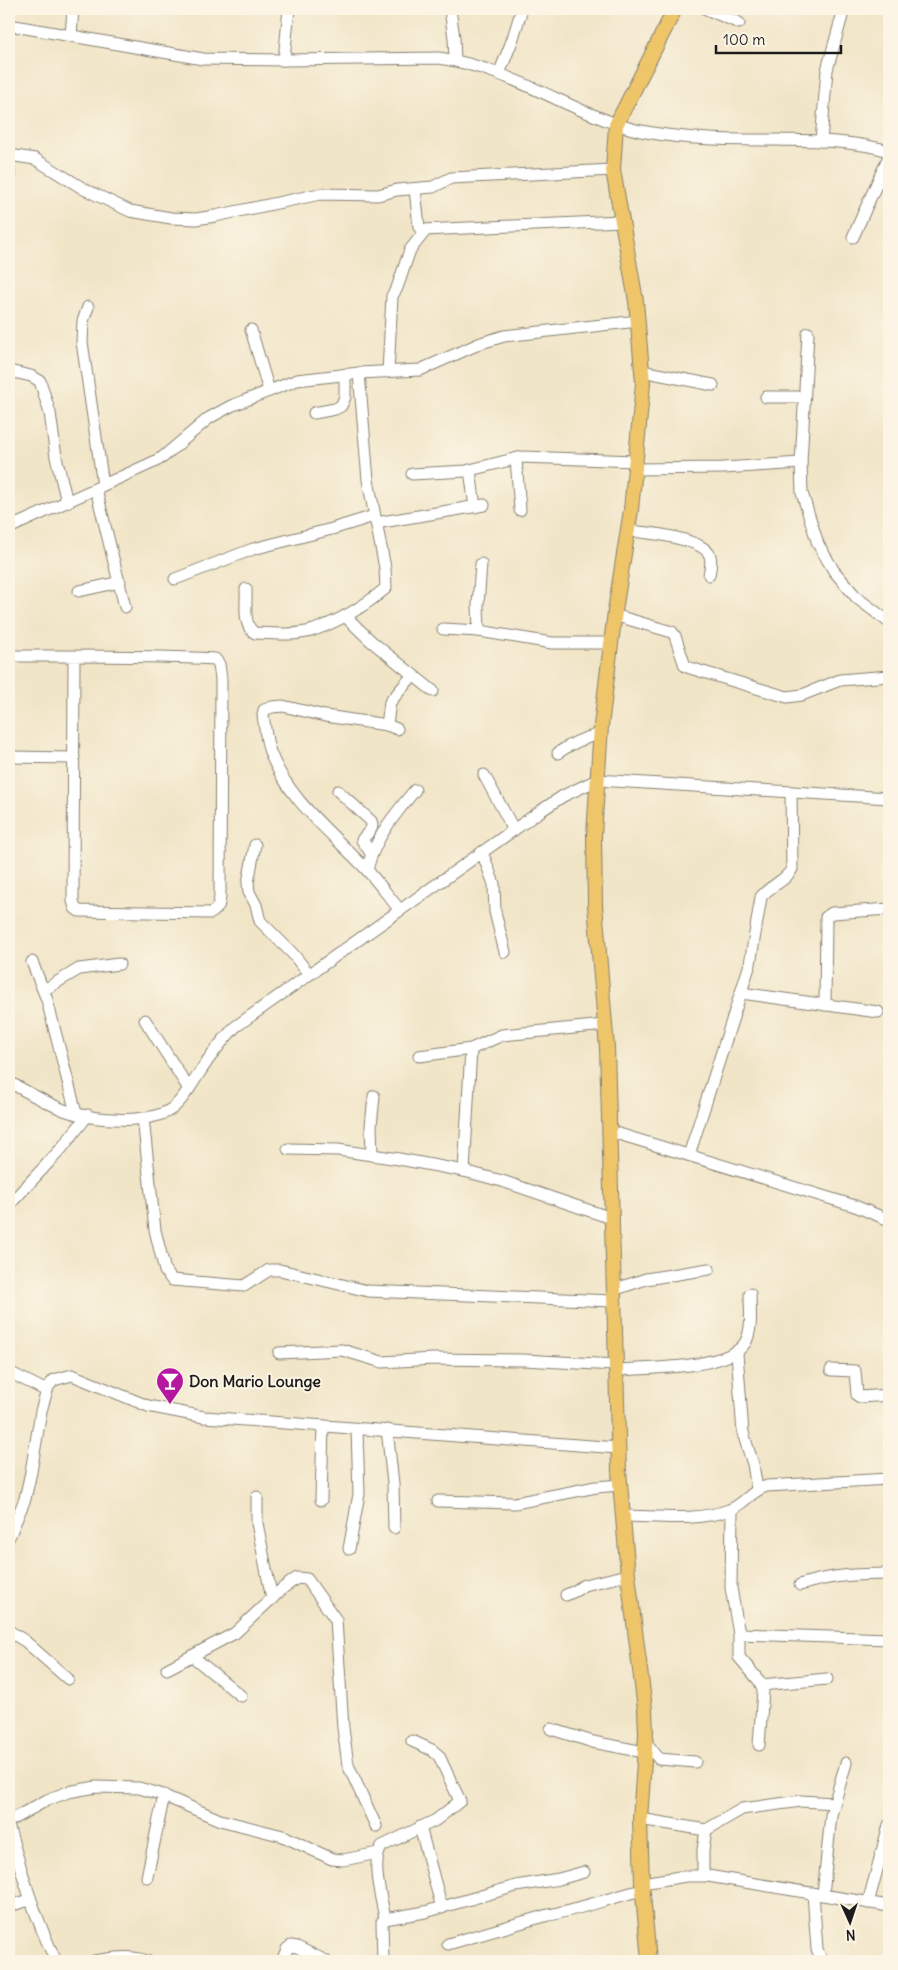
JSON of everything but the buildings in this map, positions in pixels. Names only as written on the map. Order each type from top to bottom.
[{"type":"main road","points":[[649,1961],[642,1886],[640,1819],[645,1747],[645,1709],[628,1575],[620,1485],[605,1026],[595,905],[594,836],[600,734],[614,616],[636,465],[642,403],[642,371],[638,321],[613,170],[616,126],[675,9]]},
{"type":"street","points":[[71,36],[73,9]]},
{"type":"street","points":[[284,60],[289,9]]},
{"type":"street","points":[[450,9],[455,60]]},
{"type":"street","points":[[499,74],[522,9]]},
{"type":"street","points":[[706,9],[739,23]]},
{"type":"street","points":[[821,141],[827,70],[844,9]]},
{"type":"street","points":[[9,25],[203,59],[430,58],[455,60],[499,74],[616,126],[658,134],[706,139],[821,141],[869,145],[889,151]]},
{"type":"street","points":[[9,155],[35,159],[84,189],[130,211],[171,218],[196,219],[320,194],[378,195],[397,190],[433,187],[451,178],[613,170]]},
{"type":"street","points":[[852,237],[889,156]]},
{"type":"street","points":[[9,170],[9,194]]},
{"type":"street","points":[[415,189],[419,226],[423,230],[622,221]]},
{"type":"street","points":[[388,372],[392,296],[398,288],[410,250],[426,230]]},
{"type":"street","points":[[88,306],[83,321],[82,342],[100,487],[125,607]]},
{"type":"street","points":[[9,528],[163,457],[209,418],[231,406],[304,378],[420,370],[481,343],[504,336],[638,321]]},
{"type":"street","points":[[251,330],[269,390]]},
{"type":"street","points":[[808,333],[801,463],[802,493],[818,544],[834,571],[857,598],[889,622]]},
{"type":"street","points":[[9,371],[31,376],[40,381],[50,412],[56,457],[67,502]]},
{"type":"street","points":[[642,371],[713,384]]},
{"type":"street","points":[[246,589],[247,624],[250,630],[255,633],[292,634],[314,630],[345,616],[386,588],[385,568],[368,480],[358,373]]},
{"type":"street","points":[[314,412],[335,409],[341,406],[345,396],[345,374]]},
{"type":"street","points":[[766,397],[804,397]]},
{"type":"street","points":[[412,474],[470,470],[530,457],[636,465],[723,468],[801,463]]},
{"type":"street","points":[[516,459],[520,510]]},
{"type":"street","points":[[175,579],[252,549],[332,529],[375,520],[479,506],[470,470]]},
{"type":"street","points":[[627,531],[649,532],[703,547],[710,554],[709,576]]},
{"type":"street","points":[[479,631],[478,605],[481,564]]},
{"type":"street","points":[[79,591],[120,582]]},
{"type":"street","points":[[345,616],[371,642],[433,691]]},
{"type":"street","points":[[614,616],[672,632],[684,666],[787,697],[802,695],[840,680],[889,676]]},
{"type":"street","points":[[443,629],[479,631],[552,643],[611,643]]},
{"type":"street","points":[[9,656],[74,656],[215,659],[219,664],[221,679],[220,906],[216,910],[211,912],[79,911],[75,908],[73,901],[74,656]]},
{"type":"street","points":[[400,910],[367,870],[313,816],[286,782],[270,751],[263,715],[264,710],[272,706],[283,706],[325,716],[392,727],[390,702],[414,676]]},
{"type":"street","points":[[558,753],[585,738],[600,734]]},
{"type":"street","points":[[9,757],[74,758]]},
{"type":"street","points":[[484,775],[514,830]]},
{"type":"street","points":[[9,1082],[51,1105],[76,1114],[106,1118],[143,1118],[170,1110],[189,1089],[213,1053],[235,1027],[563,796],[597,780],[889,798]]},
{"type":"street","points":[[367,870],[371,853],[390,820],[415,790]]},
{"type":"street","points":[[338,791],[371,821],[372,829],[362,840],[371,853]]},
{"type":"street","points":[[689,1155],[750,964],[761,897],[789,874],[792,869],[791,792]]},
{"type":"street","points":[[255,845],[248,884],[249,892],[256,905],[260,921],[293,954],[309,974]]},
{"type":"street","points":[[482,852],[494,884],[496,918],[505,952]]},
{"type":"street","points":[[826,1005],[826,917],[832,914],[889,908]]},
{"type":"street","points":[[32,962],[44,990],[76,1114]]},
{"type":"street","points":[[44,990],[79,969],[119,964]]},
{"type":"street","points":[[741,993],[878,1012]]},
{"type":"street","points":[[145,1020],[189,1089]]},
{"type":"street","points":[[419,1056],[471,1049],[502,1034],[605,1026]]},
{"type":"street","points":[[464,1171],[471,1049]]},
{"type":"street","points":[[372,1155],[371,1126],[374,1096]]},
{"type":"street","points":[[9,1205],[61,1149],[88,1116]]},
{"type":"street","points":[[143,1118],[155,1230],[165,1271],[172,1280],[244,1286],[270,1270],[280,1270],[368,1291],[613,1295],[646,1279],[709,1269]]},
{"type":"street","points":[[609,1132],[855,1206],[889,1220]]},
{"type":"street","points":[[288,1149],[338,1150],[464,1171],[502,1181],[611,1218]]},
{"type":"street","points":[[279,1354],[342,1350],[382,1362],[432,1359],[523,1360],[615,1368],[700,1364],[737,1353],[745,1343],[749,1333],[750,1294]]},
{"type":"street","points":[[737,1353],[744,1432],[753,1464],[756,1489]]},
{"type":"street","points":[[831,1370],[855,1371],[857,1395],[860,1397],[889,1395]]},
{"type":"street","points":[[9,1372],[47,1391]]},
{"type":"street","points":[[9,1537],[25,1499],[41,1411],[47,1391],[54,1380],[62,1376],[72,1375],[148,1406],[204,1417],[618,1448]]},
{"type":"street","points":[[321,1500],[323,1426]]},
{"type":"street","points":[[349,1548],[359,1494],[357,1429]]},
{"type":"street","points":[[387,1430],[394,1528]]},
{"type":"street","points":[[622,1516],[710,1516],[732,1509],[756,1489],[779,1484],[889,1479]]},
{"type":"street","points":[[438,1501],[514,1503],[596,1487],[620,1485]]},
{"type":"street","points":[[257,1496],[257,1523],[272,1599]]},
{"type":"street","points":[[732,1509],[731,1588],[740,1634],[739,1657],[763,1690],[759,1745]]},
{"type":"street","points":[[800,1585],[818,1578],[889,1574]]},
{"type":"street","points":[[566,1594],[576,1591],[584,1585],[628,1575]]},
{"type":"street","points":[[167,1669],[235,1633],[297,1578],[307,1579],[336,1620],[343,1728],[348,1765],[376,1826]]},
{"type":"street","points":[[9,1631],[24,1641],[68,1679]]},
{"type":"street","points":[[740,1634],[889,1639]]},
{"type":"street","points":[[192,1656],[242,1696]]},
{"type":"street","points":[[761,1685],[826,1679]]},
{"type":"street","points":[[551,1729],[593,1742],[645,1747],[659,1759],[695,1762]]},
{"type":"street","points":[[382,1961],[382,1922],[385,1919],[376,1863],[378,1853],[382,1846],[436,1820],[459,1802],[460,1798],[439,1756],[432,1750],[412,1742]]},
{"type":"street","points":[[822,1961],[817,1949],[818,1894],[831,1815],[846,1763]]},
{"type":"street","points":[[9,1821],[47,1800],[68,1792],[96,1787],[139,1788],[164,1795],[220,1820],[282,1836],[332,1859],[343,1860],[378,1853]]},
{"type":"street","points":[[147,1878],[164,1795]]},
{"type":"street","points":[[640,1819],[706,1830],[742,1810],[801,1801],[834,1803]]},
{"type":"street","points":[[868,1903],[889,1825]]},
{"type":"street","points":[[420,1827],[442,1908]]},
{"type":"street","points":[[9,1828],[39,1926],[56,1961]]},
{"type":"street","points":[[703,1875],[702,1850],[706,1830]]},
{"type":"street","points":[[385,1919],[442,1908],[516,1886],[559,1879],[584,1872]]},
{"type":"street","points":[[448,1944],[611,1898],[642,1886],[703,1875],[889,1906]]},
{"type":"street","points":[[9,1906],[30,1900]]},
{"type":"street","points":[[282,1961],[287,1949],[291,1946],[298,1947],[326,1961]]},
{"type":"street","points":[[94,1961],[127,1957],[147,1961]]},
{"type":"place","name":"Don Mario Lounge","points":[[170,1405]]}]
